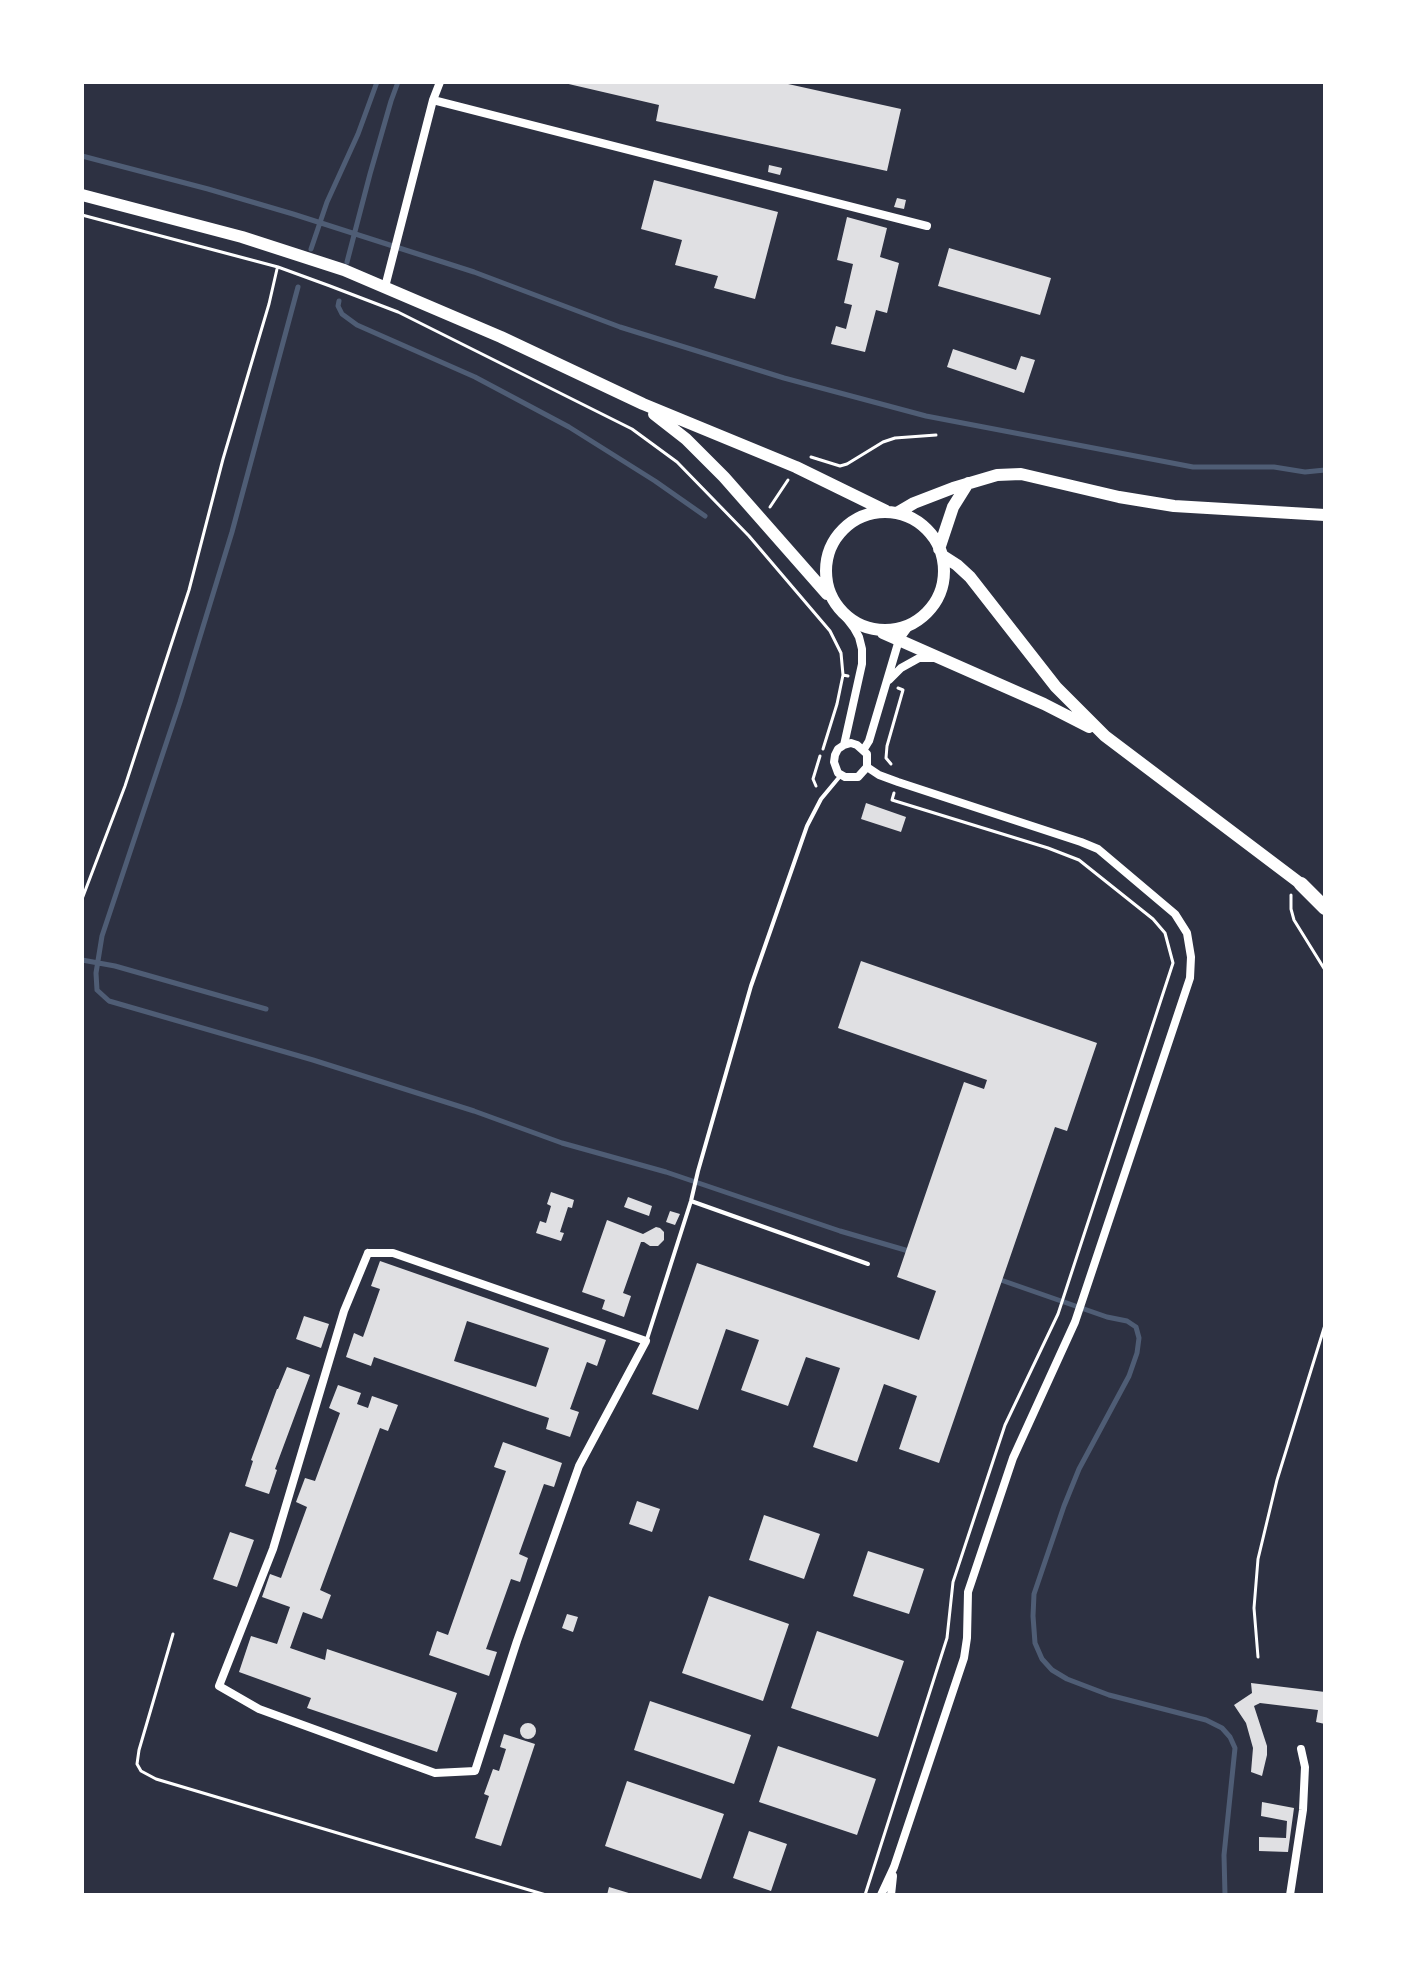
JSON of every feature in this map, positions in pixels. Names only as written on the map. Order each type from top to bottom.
[{"type":"highway","points":[[1298,881],[1325,900]]},
{"type":"highway","points":[[1298,881],[1325,908]]},
{"type":"main road","points":[[82,195],[281,249],[344,270],[572,369],[643,404],[796,467],[891,512],[905,515],[922,525],[935,539],[945,575],[940,594],[930,610],[916,623],[898,630],[879,631]]},
{"type":"main road","points":[[643,404],[686,439],[724,477],[844,615],[860,626],[879,631],[1044,704],[1105,736]]},
{"type":"main road","points":[[832,599],[825,579],[826,559],[834,540],[848,524],[866,514],[891,512],[997,475],[1021,474],[1119,497],[1174,506],[1325,515]]},
{"type":"main road","points":[[941,552],[953,507],[968,483]]},
{"type":"main road","points":[[941,552],[970,577],[1056,687],[1105,736],[1298,881]]},
{"type":"street","points":[[385,287],[440,82]]},
{"type":"street","points":[[433,100],[927,226]]},
{"type":"street","points":[[844,615],[854,628],[862,649],[860,677],[844,745]]},
{"type":"street","points":[[864,749],[899,640],[910,625]]},
{"type":"street","points":[[886,684],[893,674],[911,662],[919,658],[936,658]]},
{"type":"street","points":[[851,743],[864,749],[868,760],[863,773],[852,778],[841,775],[834,762],[838,749],[851,743]]},
{"type":"street","points":[[867,767],[898,782],[1098,849],[1175,914],[1187,933],[1191,957],[1190,978],[1075,1322],[1013,1458],[968,1592],[964,1658],[894,1867],[881,1895]]},
{"type":"street","points":[[368,1253],[393,1253],[646,1341],[579,1466],[475,1771],[435,1773],[259,1709],[219,1686],[273,1549],[344,1311],[368,1253]]},
{"type":"street","points":[[1290,1895],[1303,1810],[1305,1767],[1301,1749]]},
{"type":"street","points":[[891,1895],[894,1867]]},
{"type":"lane","points":[[646,1341],[691,1201],[751,986],[807,826],[826,793],[841,775]]},
{"type":"lane","points":[[691,1201],[868,1264]]},
{"type":"path","points":[[82,215],[278,267],[398,312],[632,429],[653,443],[677,462],[749,536],[837,642],[844,666],[843,675],[813,779],[814,785],[826,793]]},
{"type":"path","points":[[82,899],[125,786],[189,590],[223,459],[269,304],[281,249]]},
{"type":"path","points":[[843,675],[860,677]]},
{"type":"path","points":[[886,684],[903,690],[887,746],[886,758],[894,769],[901,771],[892,800],[1079,860],[1153,919],[1165,933],[1171,947],[1173,963],[1166,989],[1058,1314]]},
{"type":"path","points":[[1298,881],[1290,898],[1294,920],[1325,970]]},
{"type":"path","points":[[1258,1657],[1254,1608],[1258,1559],[1277,1480],[1325,1325]]},
{"type":"path","points":[[173,1634],[139,1750],[137,1764],[141,1771],[156,1779],[546,1895]]},
{"type":"building","points":[[560,82],[779,82],[901,109],[887,171],[656,121],[659,105]]},
{"type":"building","points":[[769,165],[782,168],[780,175],[768,172]]},
{"type":"building","points":[[654,180],[778,212],[755,299],[714,288],[718,276],[675,265],[682,240],[641,229]]},
{"type":"building","points":[[897,198],[906,200],[904,209],[894,207]]},
{"type":"building","points":[[847,217],[887,228],[880,257],[899,263],[887,313],[876,310],[865,352],[831,344],[836,326],[846,329],[852,305],[844,303],[853,264],[837,260]]},
{"type":"building","points":[[949,248],[1051,278],[1040,315],[938,286]]},
{"type":"building","points":[[953,349],[1016,370],[1021,356],[1035,360],[1024,393],[947,367]]},
{"type":"building","points":[[866,803],[906,817],[901,832],[861,819]]},
{"type":"building","points":[[861,961],[1097,1043],[1067,1131],[1055,1127],[939,1463],[899,1449],[917,1396],[884,1384],[857,1462],[813,1447],[840,1368],[806,1357],[788,1406],[741,1390],[759,1340],[726,1329],[698,1410],[652,1394],[697,1263],[919,1340],[936,1291],[897,1277],[964,1082],[984,1089],[987,1080],[838,1028]]},
{"type":"building","points":[[551,1192],[574,1200],[572,1208],[568,1207],[560,1232],[564,1233],[561,1241],[536,1233],[540,1221],[546,1223]]},
{"type":"building","points":[[628,1197],[652,1206],[649,1216],[624,1207]]},
{"type":"building","points":[[670,1211],[680,1214],[675,1225],[666,1222]]},
{"type":"building","points":[[607,1220],[643,1234],[656,1227],[664,1232],[664,1240],[658,1246],[641,1242],[623,1293],[631,1296],[624,1317],[602,1309],[605,1300],[582,1292]]},
{"type":"building","points":[[380,1261],[606,1340],[597,1366],[587,1362],[570,1409],[579,1412],[570,1437],[546,1429],[549,1418],[374,1357],[371,1366],[346,1357],[354,1333],[363,1337],[380,1289],[371,1286]],"holes":[[[467,1321],[549,1348],[536,1387],[454,1361]]]},
{"type":"building","points":[[304,1316],[329,1324],[321,1348],[296,1339]]},
{"type":"building","points":[[287,1367],[310,1375],[275,1469],[269,1494],[245,1486],[251,1460]]},
{"type":"building","points":[[338,1385],[361,1393],[357,1404],[368,1408],[372,1396],[398,1405],[388,1431],[380,1428],[320,1590],[331,1595],[322,1619],[303,1612],[290,1648],[325,1660],[327,1649],[457,1693],[437,1752],[307,1708],[311,1698],[239,1672],[251,1636],[277,1644],[290,1607],[262,1597],[270,1574],[281,1578],[307,1507],[296,1502],[305,1478],[315,1481],[340,1413],[329,1408]]},
{"type":"building","points":[[503,1442],[562,1463],[554,1487],[544,1484],[519,1554],[528,1558],[520,1582],[511,1579],[486,1649],[497,1652],[489,1676],[429,1655],[437,1631],[448,1635],[506,1471],[494,1467]]},
{"type":"building","points":[[637,1501],[660,1509],[652,1532],[629,1524]]},
{"type":"building","points":[[764,1515],[820,1534],[804,1579],[749,1560]]},
{"type":"building","points":[[230,1532],[254,1540],[237,1587],[213,1579]]},
{"type":"building","points":[[868,1551],[924,1569],[909,1614],[853,1596]]},
{"type":"building","points":[[709,1596],[789,1624],[763,1701],[682,1673]]},
{"type":"building","points":[[567,1614],[578,1617],[573,1632],[562,1628]]},
{"type":"building","points":[[817,1631],[904,1661],[878,1737],[791,1708]]},
{"type":"building","points":[[1251,1683],[1325,1692],[1325,1724],[1316,1722],[1318,1710],[1260,1703],[1254,1706],[1267,1746],[1262,1776],[1251,1772],[1253,1748],[1246,1723],[1234,1705],[1252,1693]]},
{"type":"building","points":[[650,1701],[751,1735],[734,1784],[634,1750]]},
{"type":"building","points":[[528,1723],[536,1731],[528,1739],[520,1731]]},
{"type":"building","points":[[504,1734],[535,1744],[501,1846],[475,1838],[489,1796],[484,1794],[493,1769],[499,1771],[506,1749],[500,1747]]},
{"type":"building","points":[[778,1746],[876,1779],[857,1835],[759,1802]]},
{"type":"building","points":[[627,1781],[724,1814],[701,1879],[605,1846]]},
{"type":"building","points":[[1262,1802],[1294,1808],[1288,1852],[1259,1851],[1259,1837],[1286,1838],[1287,1821],[1261,1816]]},
{"type":"building","points":[[749,1831],[787,1844],[771,1891],[733,1878]]},
{"type":"building","points":[[609,1887],[632,1894],[632,1895],[607,1895]]},
{"type":"waterway","points":[[311,249],[377,82]]},
{"type":"waterway","points":[[347,262],[398,82]]},
{"type":"waterway","points":[[82,156],[293,214],[474,272],[620,327],[784,378],[926,416],[1193,467],[1274,467],[1305,472],[1325,470]]},
{"type":"waterway","points":[[298,287],[232,532],[180,702],[102,936],[96,973],[97,990],[109,1001],[313,1060],[474,1111],[562,1143],[666,1172],[912,1252]]},
{"type":"waterway","points":[[339,301],[342,314],[357,325],[475,377],[569,427],[705,516]]},
{"type":"waterway","points":[[82,960],[115,966],[266,1009]]},
{"type":"waterway","points":[[998,1279],[1127,1321],[1136,1327],[1139,1338],[1137,1353],[1129,1376],[1079,1469],[1034,1594],[1035,1643],[1042,1659],[1067,1679],[1109,1695],[1206,1720],[1222,1728],[1230,1737],[1235,1748],[1224,1855],[1225,1895]]}]
